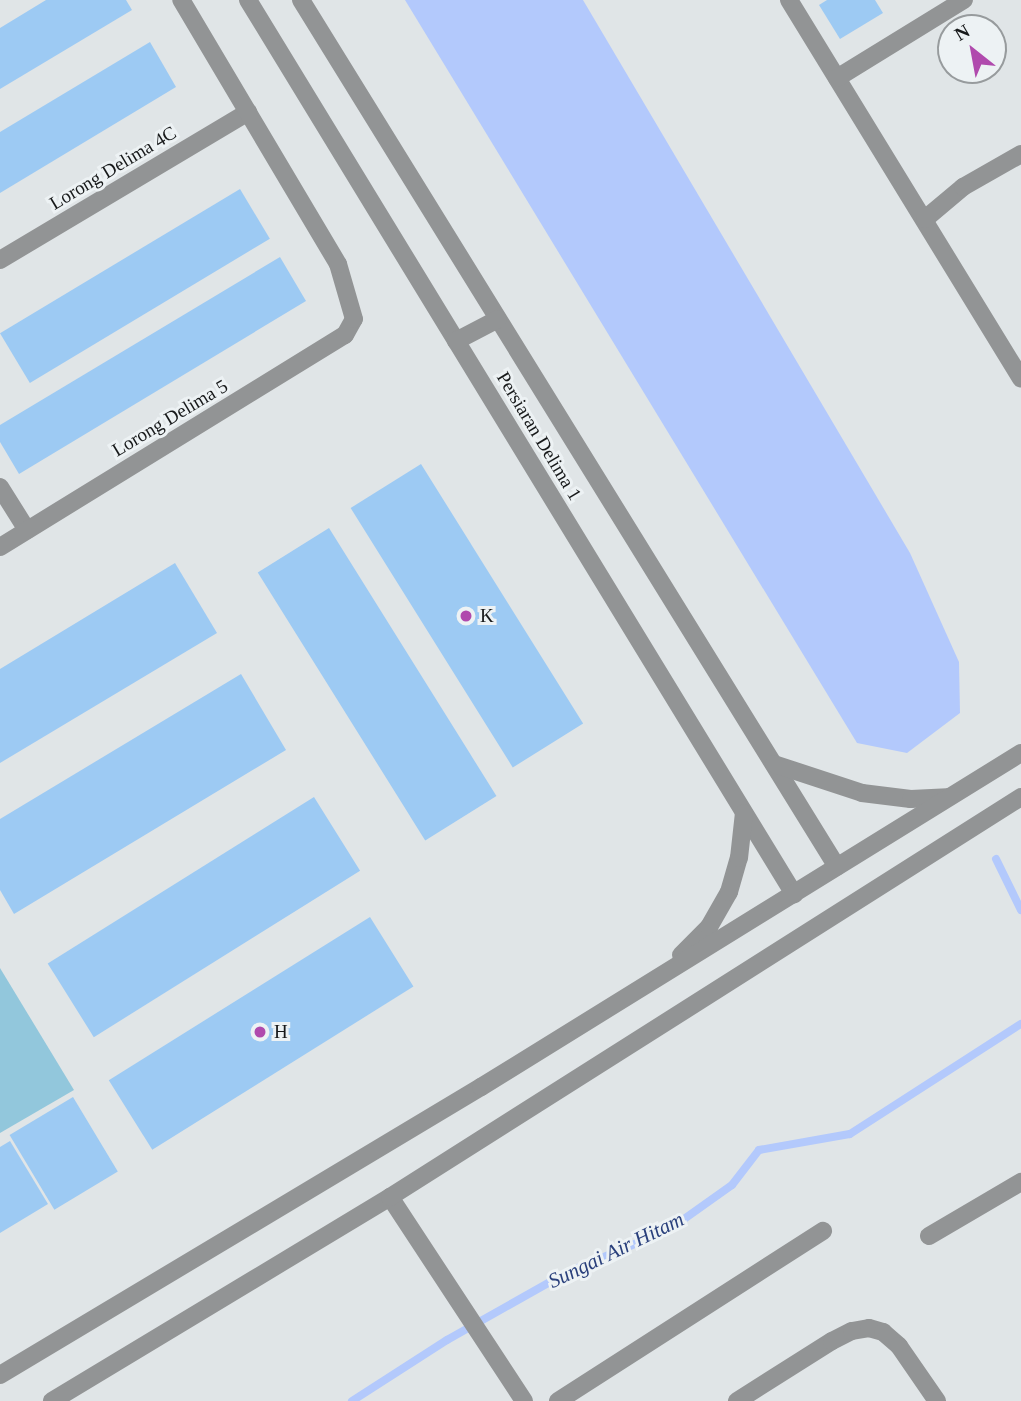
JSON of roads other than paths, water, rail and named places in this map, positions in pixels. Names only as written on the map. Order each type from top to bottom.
[{"type":"street","points":[[181,0],[248,112]]},
{"type":"street","name":"Persiaran Delima 1","points":[[248,0],[794,894]]},
{"type":"street","name":"Persiaran Delima 1","points":[[301,0],[837,867]]},
{"type":"street","points":[[789,0],[1021,378]]},
{"type":"street","points":[[837,78],[964,0]]},
{"type":"street","name":"Lorong Delima 4C","points":[[0,260],[248,112]]},
{"type":"street","name":"Lorong Delima 5","points":[[0,547],[345,335],[354,319],[338,264],[248,112]]},
{"type":"street","points":[[925,219],[963,187],[1021,154]]},
{"type":"street","points":[[456,341],[498,319]]},
{"type":"street","points":[[0,487],[27,530]]},
{"type":"street","points":[[0,1375],[662,976],[1021,754]]},
{"type":"street","points":[[774,764],[862,793],[911,799],[951,797]]},
{"type":"street","points":[[52,1401],[390,1196],[1021,797]]},
{"type":"street","points":[[662,976],[709,927],[729,892],[740,858],[744,813]]},
{"type":"street","points":[[929,1236],[1021,1182]]},
{"type":"street","points":[[390,1196],[524,1401]]},
{"type":"street","points":[[558,1401],[823,1231]]},
{"type":"street","points":[[737,1401],[832,1341],[852,1331],[869,1328],[883,1332],[899,1346],[937,1401]]},
{"type":"waterway","points":[[996,859],[1021,910]]},
{"type":"waterway","name":"Sungai Air Hitam","points":[[352,1401],[447,1340],[566,1273],[670,1229],[732,1185],[759,1150],[850,1134],[1021,1024]]},
{"type":"place","name":"K","points":[[466,616]]},
{"type":"place","name":"H","points":[[260,1032]]}]
